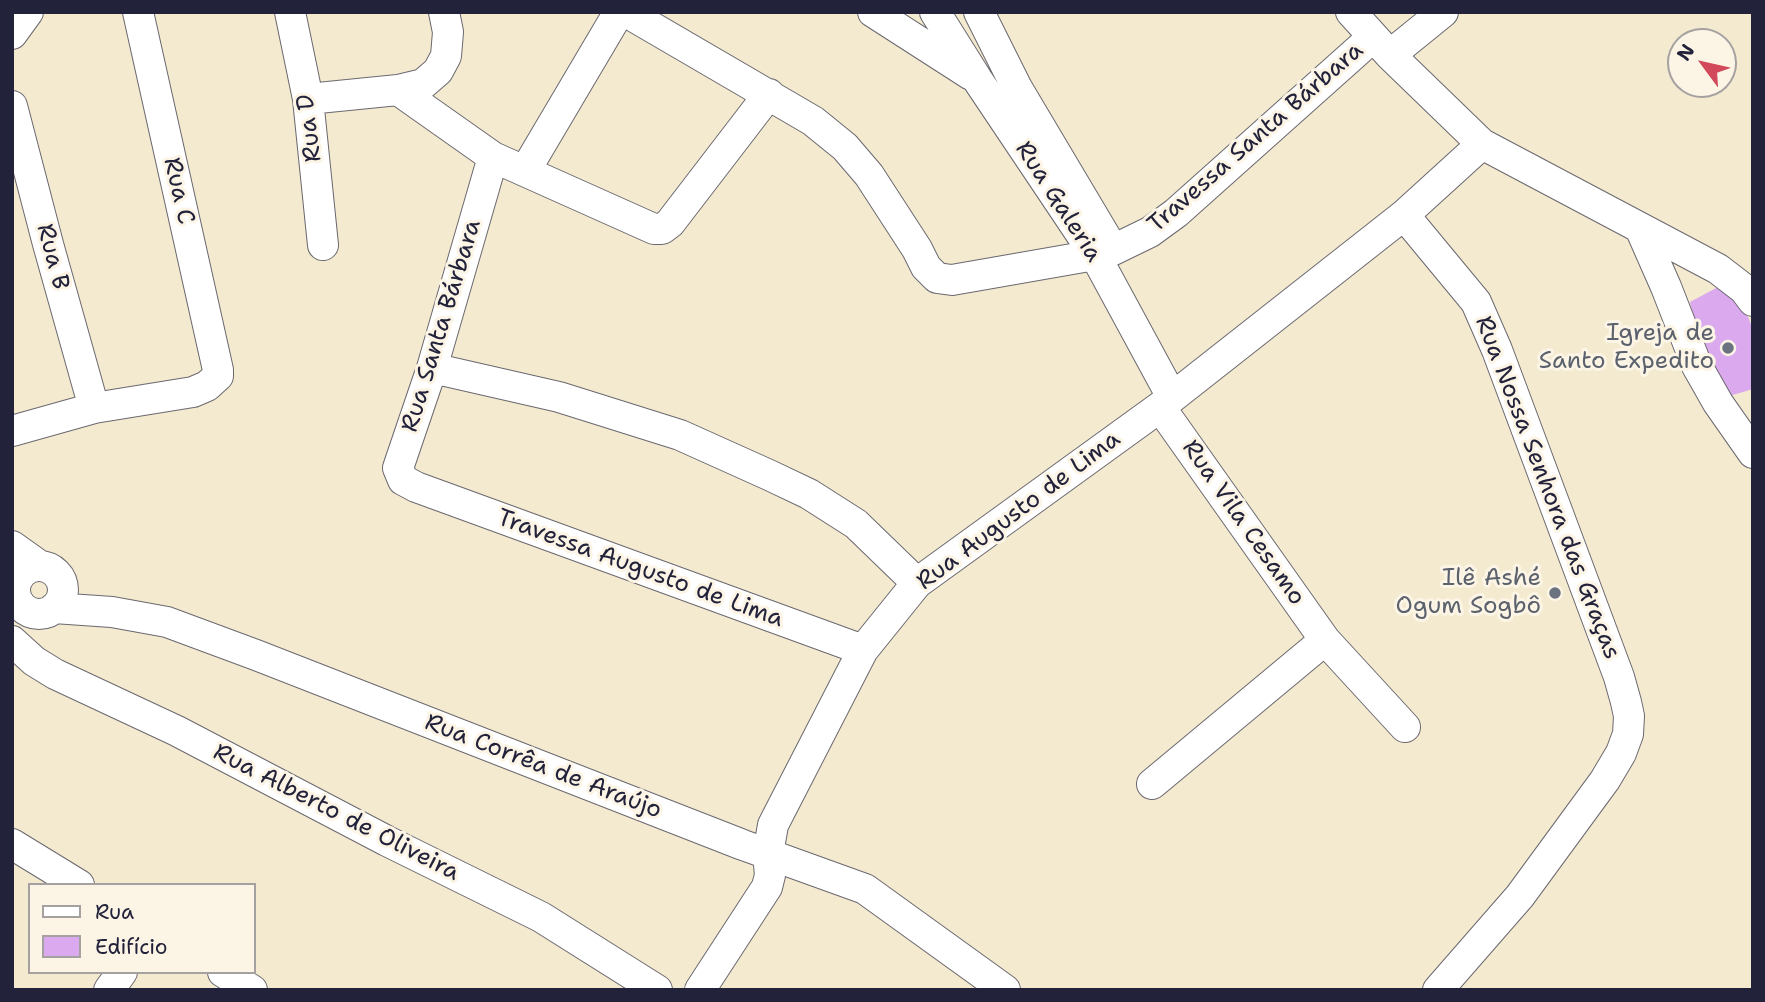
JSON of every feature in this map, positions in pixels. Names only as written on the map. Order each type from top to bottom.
[{"type":"street","points":[[12,34],[28,12]]},
{"type":"street","name":"Rua C","points":[[94,408],[194,392],[218,376],[138,12]]},
{"type":"street","name":"Rua D","points":[[290,12],[308,99],[323,245]]},
{"type":"street","points":[[308,99],[398,90],[423,84],[438,71],[446,56],[448,32],[444,12]]},
{"type":"street","points":[[525,172],[620,12]]},
{"type":"street","name":"Travessa Santa Bárbara","points":[[626,12],[813,121],[845,147],[869,175],[926,267],[937,278],[952,281],[1104,253],[1150,232],[1381,46],[1443,12]]},
{"type":"street","points":[[873,12],[977,79]]},
{"type":"street","name":"Rua Galeria","points":[[935,12],[977,79],[1104,253]]},
{"type":"street","name":"Rua Galeria","points":[[979,12],[1104,253],[1166,402]]},
{"type":"street","points":[[1351,12],[1381,46],[1482,144],[1718,269],[1744,289],[1753,301]]},
{"type":"street","points":[[398,90],[493,157],[654,229],[662,229],[670,223],[769,94]]},
{"type":"street","name":"Rua B","points":[[12,106],[94,408]]},
{"type":"street","name":"Rua Augusto de Lima","points":[[701,990],[767,887],[770,875],[768,854],[773,825],[863,650],[917,583],[1166,402],[1404,215],[1482,144]]},
{"type":"street","name":"Rua Santa Bárbara","points":[[415,487],[403,480],[398,468],[432,368],[493,157]]},
{"type":"street","name":"Rua Nossa Senhora das Graças","points":[[1404,215],[1476,302],[1497,350],[1629,716],[1628,734],[1621,753],[1605,780],[1520,896],[1438,990]]},
{"type":"street","points":[[1640,228],[1697,366],[1718,403],[1753,453]]},
{"type":"street","points":[[432,368],[559,397],[680,435],[808,494],[856,524],[917,583]]},
{"type":"street","name":"Rua Vila Cesamo","points":[[1166,402],[1325,640],[1405,727]]},
{"type":"street","points":[[12,431],[94,408]]},
{"type":"street","name":"Travessa Augusto de Lima","points":[[415,487],[863,650]]},
{"type":"street","points":[[12,546],[40,566],[55,572],[62,587],[59,602],[12,641]]},
{"type":"street","points":[[40,566],[25,571],[16,584],[14,595],[20,605],[32,613],[40,614],[51,610]]},
{"type":"street","name":"Rua Corrêa de Araújo","points":[[51,610],[112,612],[167,622],[865,889],[1005,990]]},
{"type":"street","points":[[1152,783],[1325,640]]},
{"type":"street","name":"Rua Alberto de Oliveira","points":[[12,641],[34,661],[55,674],[177,731],[387,841],[541,917],[657,990]]},
{"type":"street","points":[[12,844],[76,883]]},
{"type":"street","points":[[109,990],[120,974]]},
{"type":"street","points":[[226,974],[251,990]]},
{"type":"building","name":"Igreja de Santo Expedito","points":[[1720,286],[1739,301],[1753,331],[1753,389],[1726,397],[1696,329],[1690,302]]},
{"type":"place","name":"Igreja de Santo Expedito","points":[[1728,348]]},
{"type":"place","name":"Ilê Ashé Ogum Sogbô","points":[[1555,593]]}]
